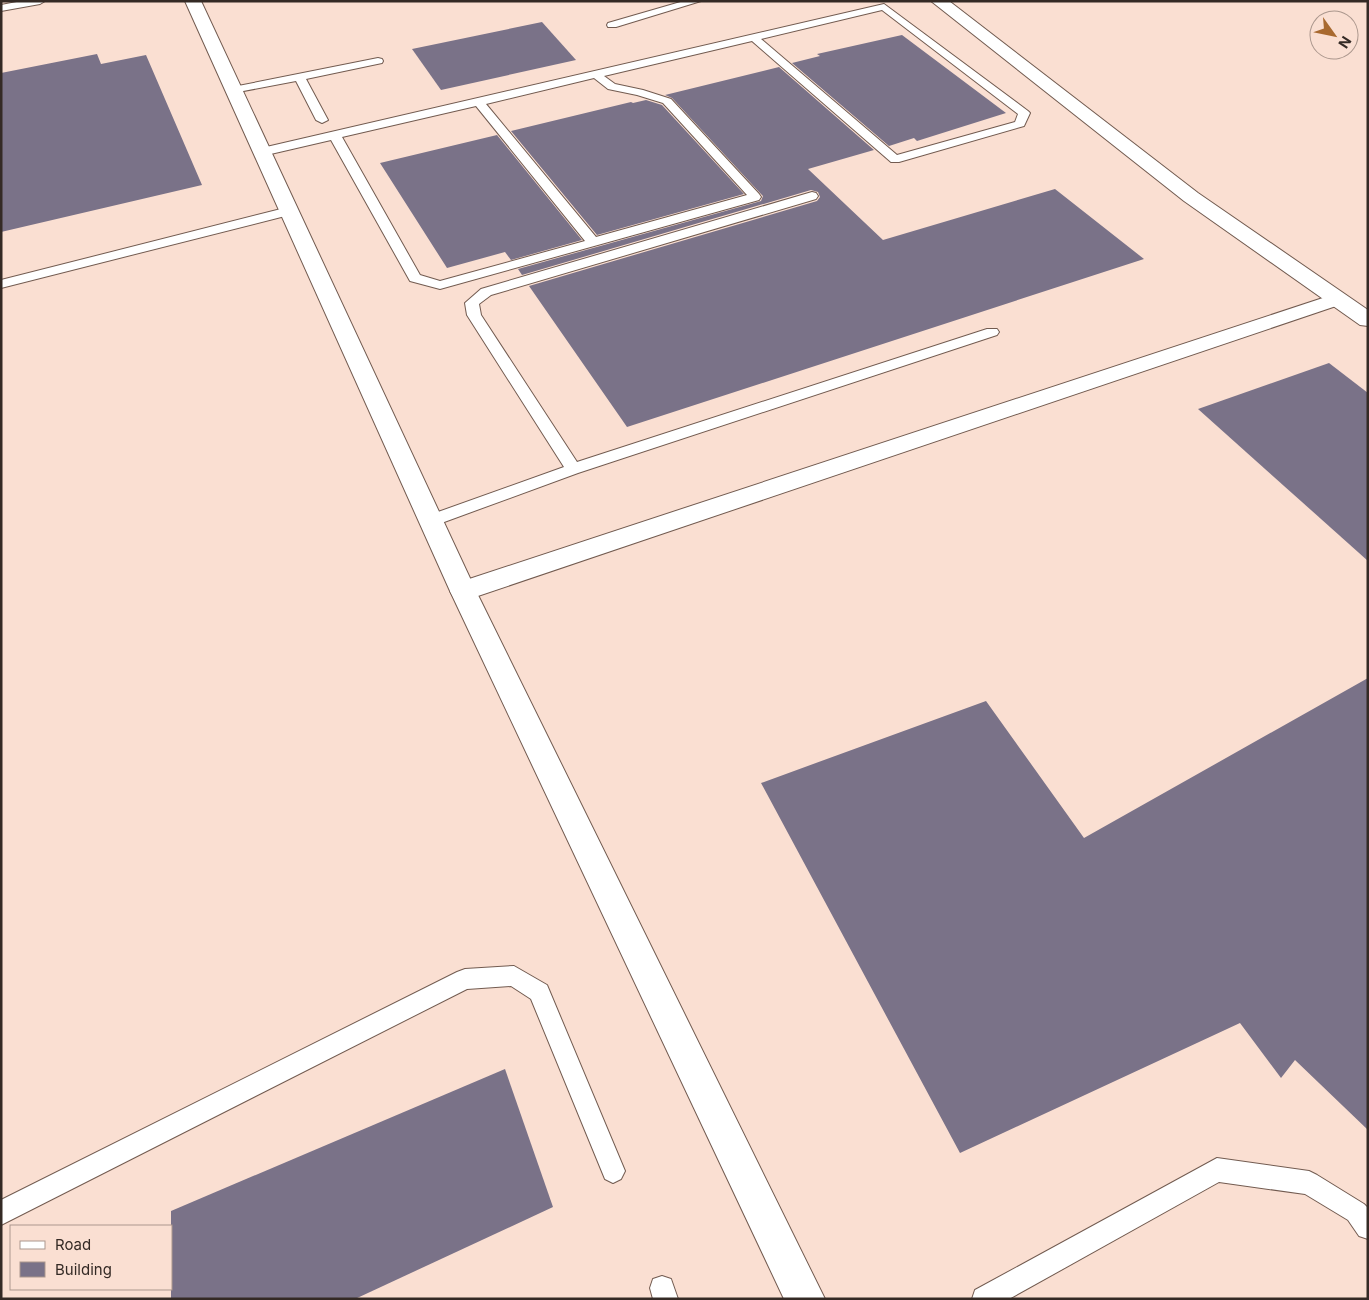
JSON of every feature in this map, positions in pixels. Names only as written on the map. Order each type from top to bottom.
[{"type":"street","points":[[193,1],[463,591],[805,1299]]},
{"type":"street","points":[[939,1],[1191,196],[1368,320]]},
{"type":"street","points":[[463,591],[1338,299]]},
{"type":"lane","points":[[1,8],[40,1]]},
{"type":"lane","points":[[612,25],[696,1]]},
{"type":"lane","points":[[262,152],[884,6],[1024,113],[1020,124],[895,159],[753,37]]},
{"type":"lane","points":[[233,90],[378,61]]},
{"type":"lane","points":[[335,136],[415,278],[440,285],[755,196],[667,102],[639,92],[612,88],[595,74]]},
{"type":"lane","points":[[299,76],[322,120]]},
{"type":"lane","points":[[479,102],[592,241]]},
{"type":"lane","points":[[574,469],[474,315],[472,303],[486,292],[812,196]]},
{"type":"lane","points":[[1,284],[289,211]]},
{"type":"lane","points":[[430,521],[574,469],[992,332]]},
{"type":"lane","points":[[1,1213],[464,979],[514,976],[539,992],[614,1171]]},
{"type":"lane","points":[[984,1299],[1217,1170],[1309,1183],[1356,1212],[1368,1227]]},
{"type":"building","points":[[542,22],[576,60],[441,90],[412,49]]},
{"type":"building","points":[[902,35],[1006,113],[917,141],[914,138],[889,146],[792,63],[820,56],[817,54]]},
{"type":"building","points":[[97,54],[101,64],[146,55],[202,185],[1,232],[1,73]]},
{"type":"building","points":[[779,67],[874,150],[808,169],[883,240],[1055,189],[1144,259],[627,427],[529,286],[817,201],[820,197],[818,192],[811,190],[522,275],[518,269],[761,201],[763,196],[672,98],[665,95]]},
{"type":"building","points":[[646,100],[662,105],[744,194],[597,235],[511,131]]},
{"type":"building","points":[[497,135],[582,240],[511,260],[505,252],[447,268],[380,163]]},
{"type":"building","points":[[1329,363],[1368,393],[1368,561],[1198,409]]},
{"type":"building","points":[[1368,678],[1368,1130],[1295,1060],[1281,1078],[1240,1023],[960,1153],[761,783],[986,701],[1084,838]]},
{"type":"building","points":[[505,1069],[553,1207],[355,1299],[171,1299],[171,1211]]}]
